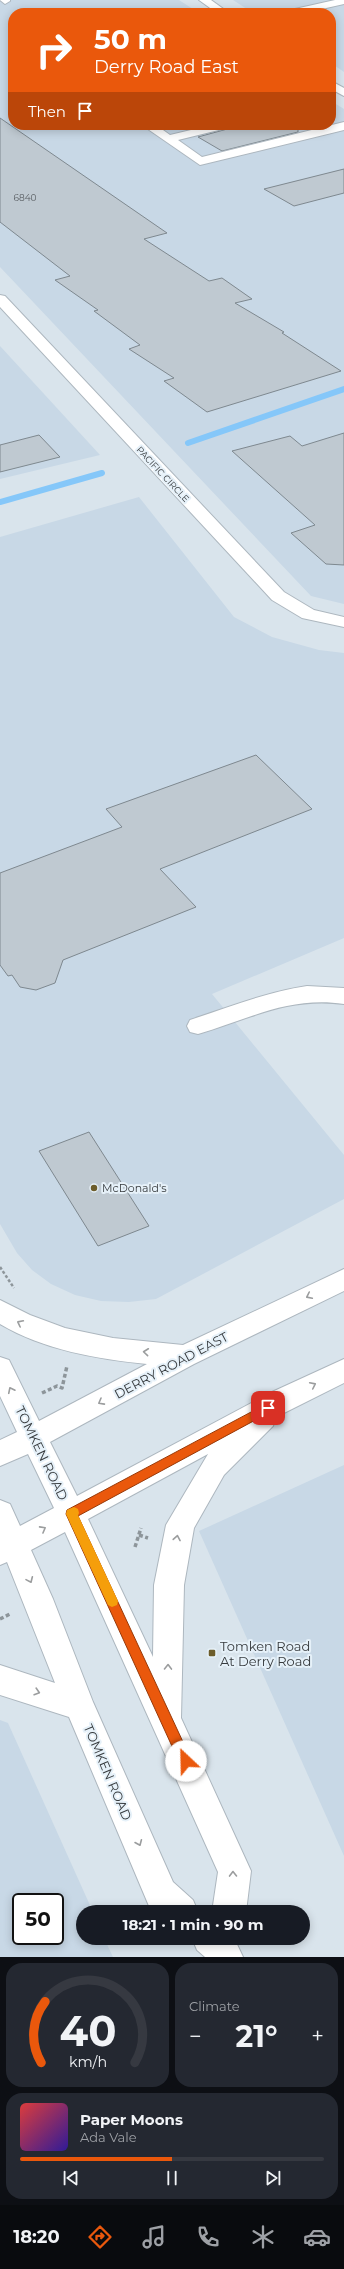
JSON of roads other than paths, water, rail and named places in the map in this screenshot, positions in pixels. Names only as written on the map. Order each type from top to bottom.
[{"type":"main road","points":[[204,0],[216,8]]},
{"type":"main road","points":[[312,8],[344,1]]},
{"type":"main road","points":[[155,130],[200,161],[328,130]]},
{"type":"main road","points":[[168,139],[206,130]]},
{"type":"main road","name":"PACIFIC CIRCLE","points":[[0,299],[278,596],[308,614],[344,622]]},
{"type":"main road","points":[[198,1026],[261,1005],[295,996],[332,993],[344,996]]},
{"type":"main road","name":"DERRY ROAD EAST","points":[[0,1454],[185,1356],[344,1279]]},
{"type":"main road","points":[[0,1311],[39,1332],[127,1350],[185,1356]]},
{"type":"main road","name":"TOMKEN ROAD","points":[[0,1368],[71,1514],[167,1720],[235,1871],[230,1905]]},
{"type":"main road","points":[[7,1549],[282,1400],[344,1370]]},
{"type":"main road","points":[[167,1720],[168,1585],[180,1525],[214,1466],[282,1400]]},
{"type":"main road","name":"TOMKEN ROAD","points":[[0,1513],[7,1549],[38,1599],[79,1705],[161,1894],[173,1905]]},
{"type":"main road","points":[[0,1680],[79,1705]]},
{"type":"waterway","points":[[188,443],[344,389]]},
{"type":"waterway","points":[[0,502],[102,473]]},
{"type":"place","name":"McDonald's","points":[[94,1188]]},
{"type":"place","name":"Tomken Road At Derry Road","points":[[212,1653]]}]
